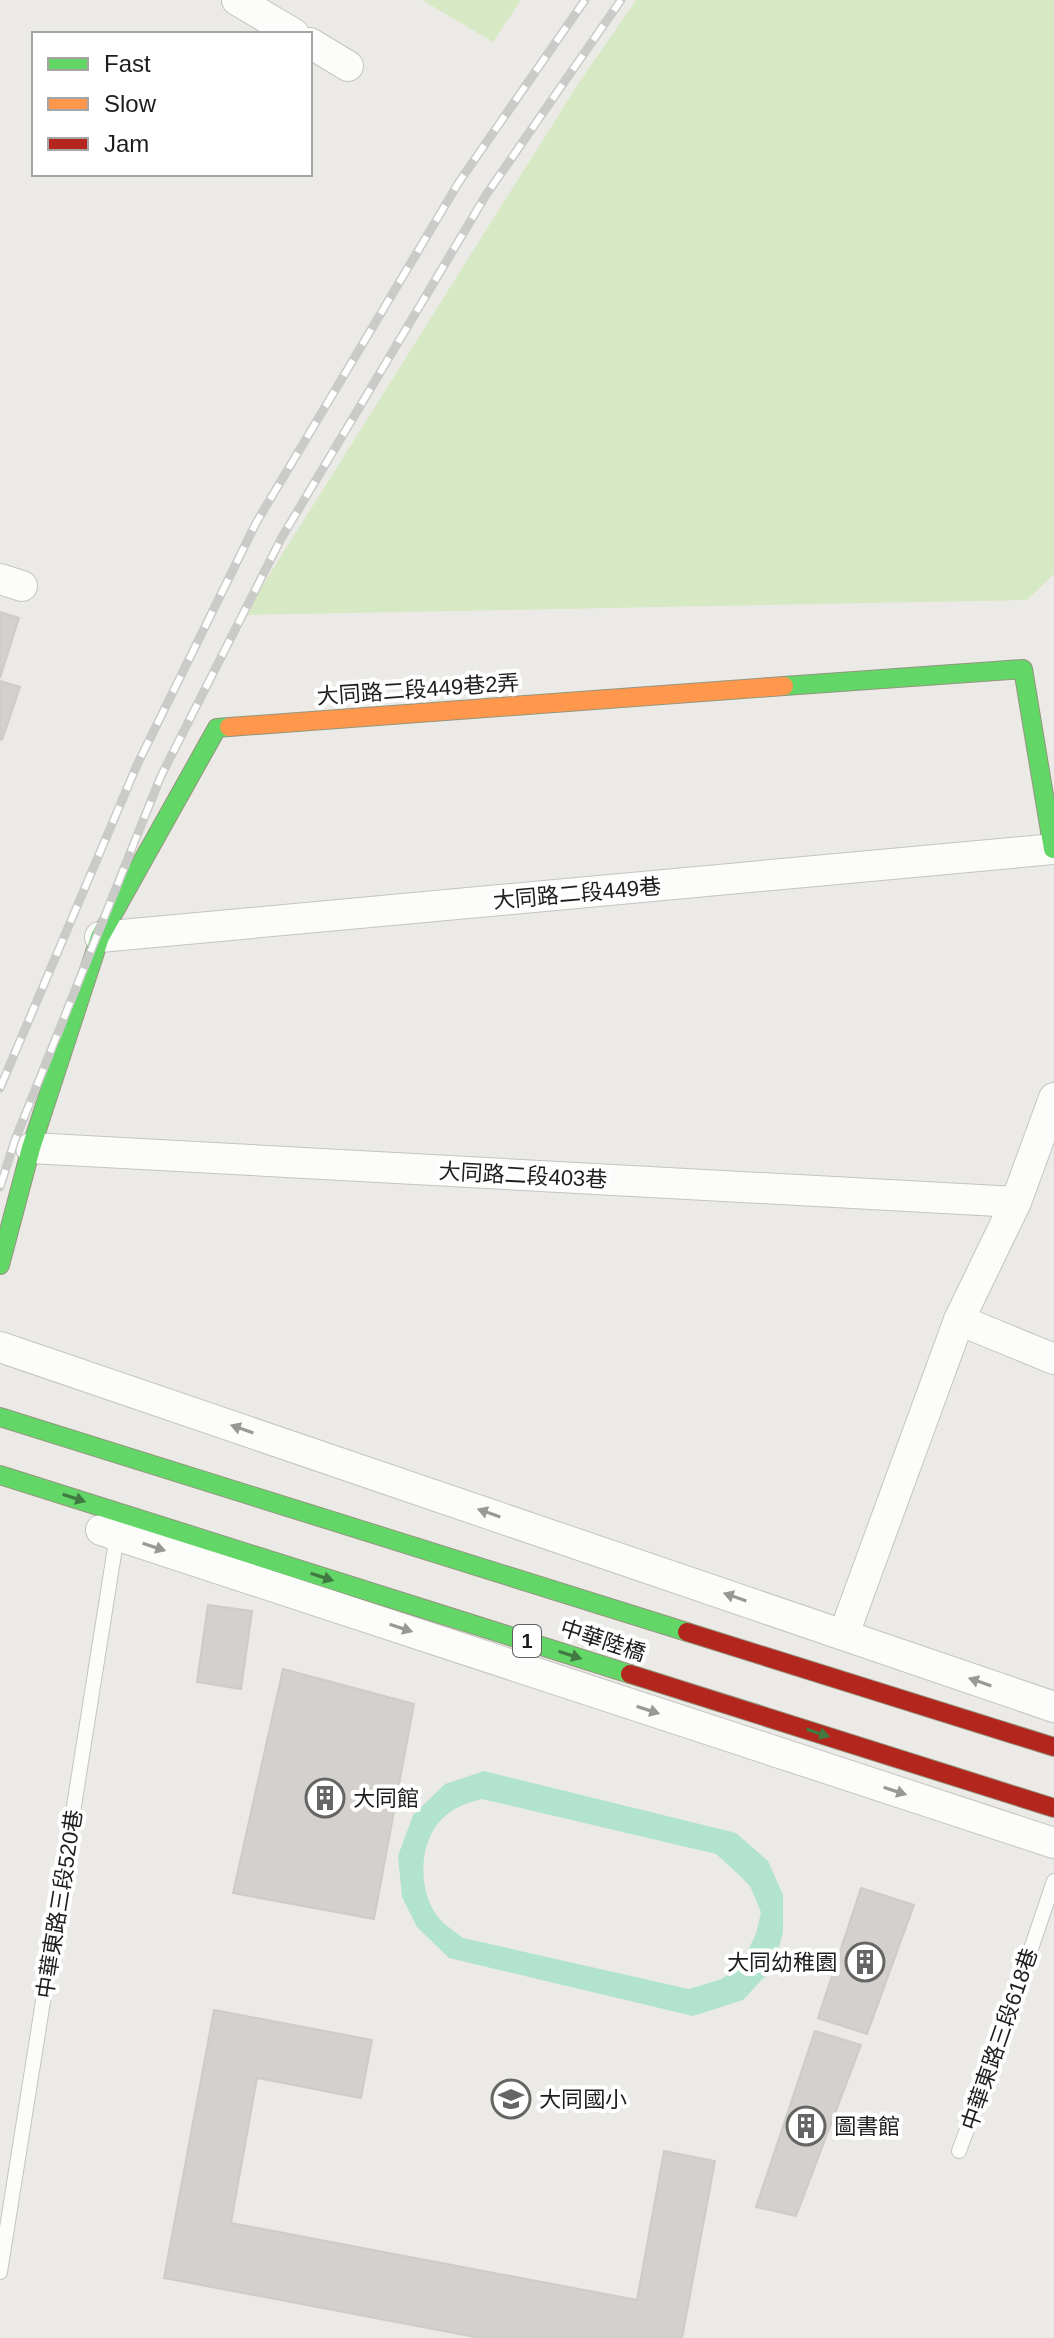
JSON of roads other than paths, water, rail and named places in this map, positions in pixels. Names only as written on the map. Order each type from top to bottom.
[{"type":"main road","name":"大同路二段449巷2弄","points":[[0,1265],[31,1148],[100,937],[217,728],[1023,669],[1053,849]]},
{"type":"main road","name":"中華陸橋","points":[[0,1417],[1054,1747]]},
{"type":"main road","name":"中華陸橋","points":[[0,1475],[1054,1808]]},
{"type":"street","points":[[237,0],[291,32]]},
{"type":"street","points":[[312,44],[348,66]]},
{"type":"street","name":"大同路二段449巷","points":[[100,937],[1053,849]]},
{"type":"street","points":[[844,1634],[959,1320],[1016,1202],[1054,1098]]},
{"type":"street","name":"大同路二段403巷","points":[[31,1148],[1016,1202]]},
{"type":"street","points":[[959,1320],[1054,1359]]},
{"type":"street","points":[[0,1347],[1054,1707]]},
{"type":"street","points":[[0,1497],[1054,1843]]},
{"type":"lane","name":"中華東路三段520巷","points":[[0,2272],[117,1535]]},
{"type":"lane","name":"中華東路三段618巷","points":[[959,2151],[1054,1881]]},
{"type":"railway","points":[[0,1088],[137,765],[256,523],[459,182],[585,0]]},
{"type":"railway","points":[[0,1187],[15,1140],[161,776],[282,537],[486,195],[621,0]]},
{"type":"place","name":"大同館","points":[[325,1798]]},
{"type":"place","name":"大同幼稚園","points":[[865,1962]]},
{"type":"place","name":"大同國小","points":[[511,2099]]},
{"type":"place","name":"圖書館","points":[[806,2126]]}]
